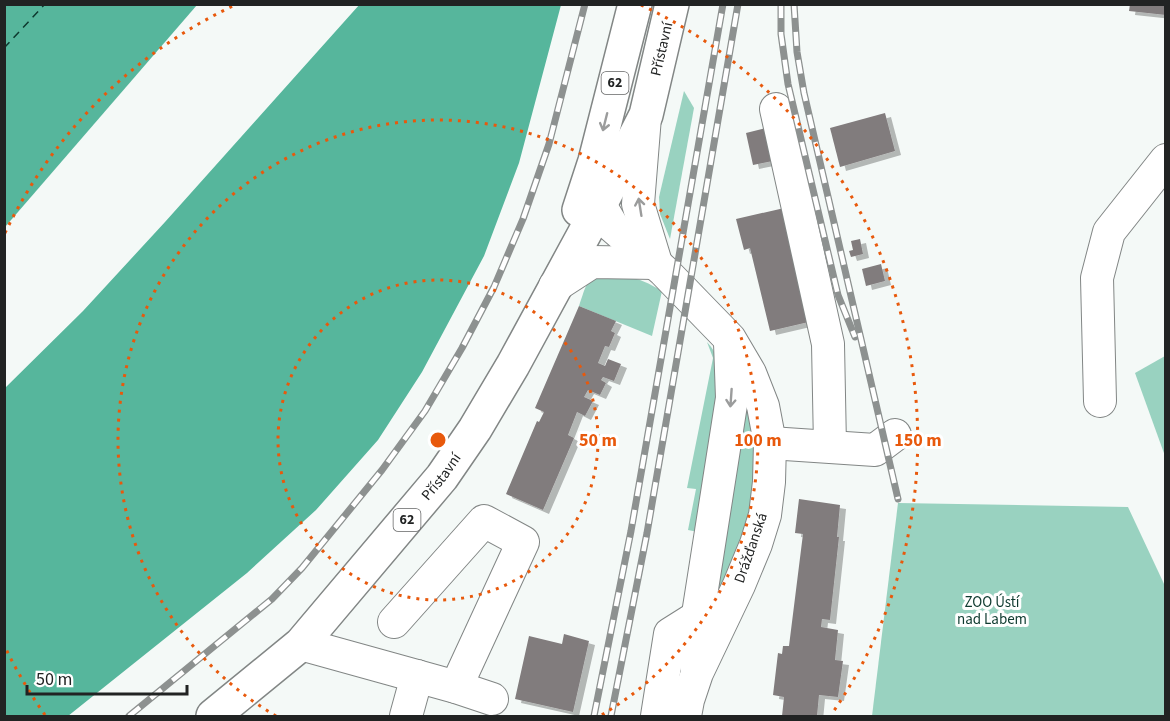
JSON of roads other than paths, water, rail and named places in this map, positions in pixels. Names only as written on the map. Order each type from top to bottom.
[{"type":"main road","name":"Přístavní","points":[[555,286],[595,161],[635,4]]},
{"type":"main road","name":"Přístavní","points":[[213,717],[301,644],[442,477],[475,429],[513,365],[646,115],[672,4]]},
{"type":"street","points":[[776,109],[828,344],[830,446]]},
{"type":"street","points":[[555,286],[592,262],[656,263],[638,204],[646,115]]},
{"type":"street","points":[[1100,401],[1097,278],[1109,232],[1166,160]]},
{"type":"street","points":[[595,161],[600,205]]},
{"type":"street","name":"Drážďanská","points":[[600,205],[613,227],[656,263],[730,339],[750,373],[763,406],[770,443],[765,515],[739,585],[696,673],[685,717]]},
{"type":"street","points":[[696,673],[698,617],[732,398],[730,339]]},
{"type":"street","points":[[770,443],[874,450],[895,435]]},
{"type":"street","points":[[394,622],[484,521],[524,542],[456,687]]},
{"type":"street","points":[[657,717],[670,634],[698,617]]},
{"type":"street","points":[[301,644],[492,699]]},
{"type":"street","points":[[406,717],[417,676]]},
{"type":"railway","points":[[129,716],[272,599],[302,568],[382,470],[425,411],[494,287],[523,219],[549,144],[585,4]]},
{"type":"railway","points":[[594,716],[631,531],[723,4]]},
{"type":"railway","points":[[611,716],[647,533],[738,4]]},
{"type":"railway","points":[[781,4],[781,34],[788,84],[838,295],[855,337]]},
{"type":"railway","points":[[794,4],[797,52],[804,93],[898,499]]},
{"type":"park label","name":"ZOO Ústí nad Labem","points":[[992,610]]}]
